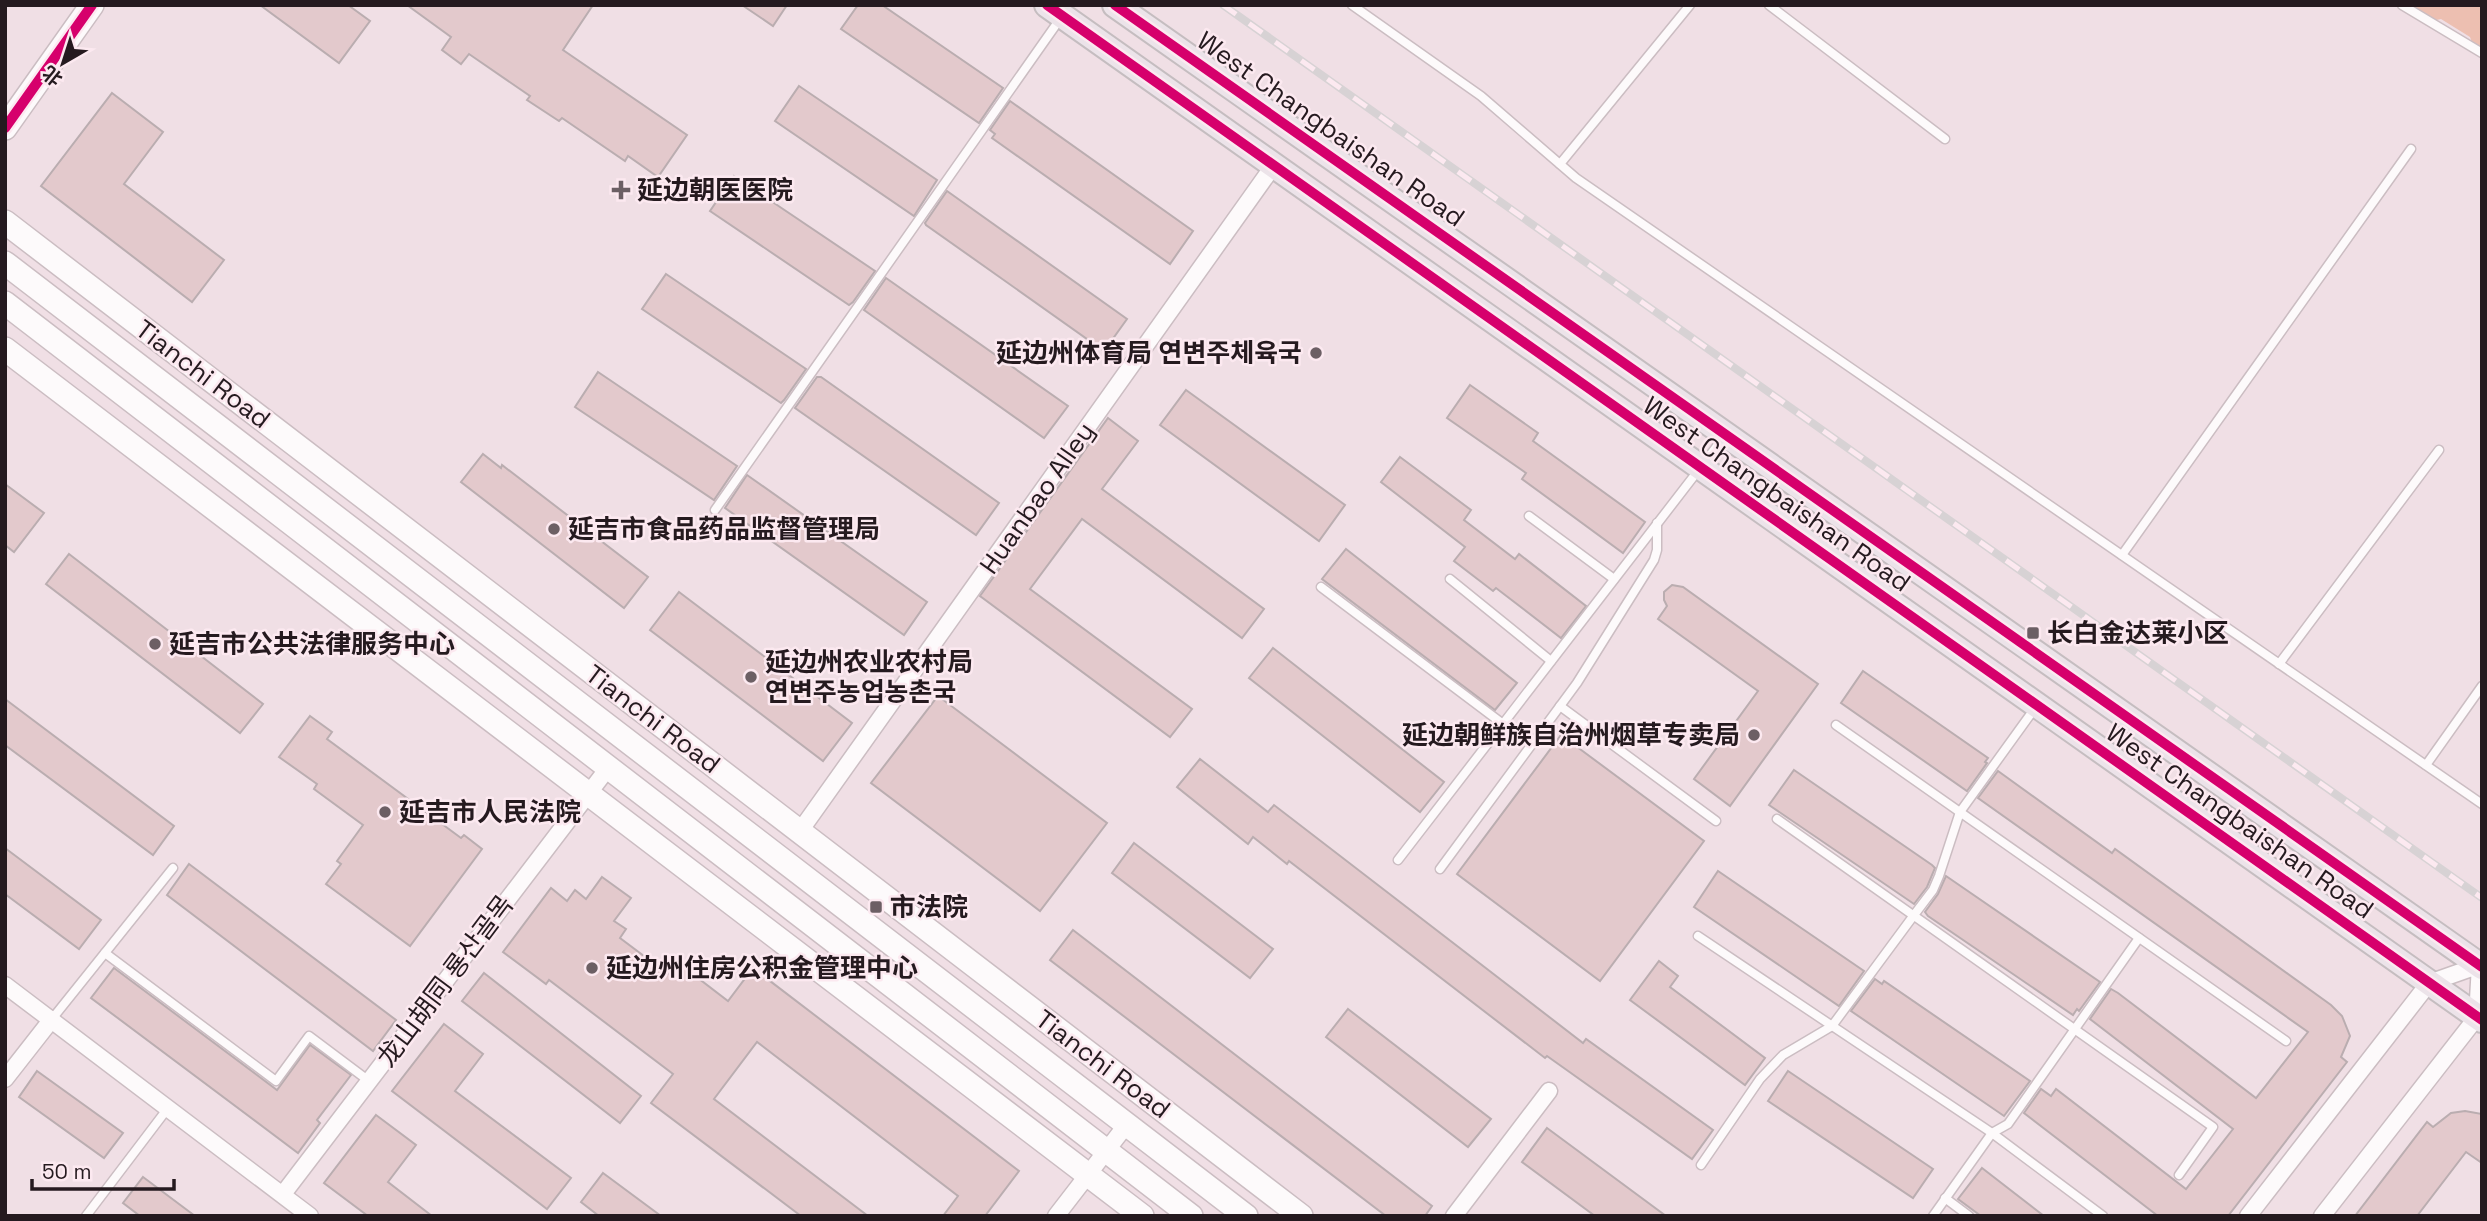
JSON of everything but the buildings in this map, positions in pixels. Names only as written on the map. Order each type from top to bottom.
[{"type":"main road","name":"West Changbaishan Road","points":[[1115,5],[2481,966]]},
{"type":"main road","name":"West Changbaishan Road","points":[[1054,11],[2479,1018]]},
{"type":"street","points":[[5,128],[92,5]]},
{"type":"street","name":"Huanbao Alley","points":[[800,831],[1273,165]]},
{"type":"street","name":"Tianchi Road","points":[[5,222],[1301,1216]]},
{"type":"street","name":"Tianchi Road","points":[[5,263],[1246,1216]]},
{"type":"street","points":[[5,303],[1191,1216]]},
{"type":"street","points":[[5,349],[1142,1216]]},
{"type":"street","name":"龙山胡同 룡산골목","points":[[283,1194],[608,768]]},
{"type":"street","points":[[2248,1216],[2429,983],[2481,966],[2479,1018],[2322,1216]]},
{"type":"street","points":[[5,985],[310,1216]]},
{"type":"street","points":[[5,1079],[52,1019]]},
{"type":"street","points":[[1454,1216],[1549,1091]]},
{"type":"street","points":[[1056,1216],[1126,1124]]},
{"type":"lane","points":[[1352,5],[1481,96],[1576,178],[2482,804]]},
{"type":"lane","points":[[1560,164],[1690,5]]},
{"type":"lane","points":[[1769,5],[1945,139]]},
{"type":"lane","points":[[2402,5],[2482,53]]},
{"type":"lane","points":[[715,510],[1054,11]]},
{"type":"lane","points":[[2122,555],[2411,149]]},
{"type":"lane","points":[[1398,860],[1726,435]]},
{"type":"lane","points":[[2279,664],[2439,450]]},
{"type":"lane","points":[[1528,516],[1614,579]]},
{"type":"lane","points":[[1440,869],[1560,706],[1654,560],[1657,550],[1657,523]]},
{"type":"lane","points":[[1450,579],[1551,661]]},
{"type":"lane","points":[[1321,587],[1503,724]]},
{"type":"lane","points":[[2426,765],[2482,686]]},
{"type":"lane","points":[[1560,706],[1716,821]]},
{"type":"lane","points":[[1701,1165],[1760,1079],[1773,1065],[1783,1055],[1832,1026],[1933,890],[1960,812],[2037,706]]},
{"type":"lane","points":[[1836,725],[2286,1041]]},
{"type":"lane","points":[[1777,819],[2213,1127],[2179,1175]]},
{"type":"lane","points":[[52,1019],[173,868]]},
{"type":"lane","points":[[1698,936],[1992,1133],[2102,1216]]},
{"type":"lane","points":[[1933,1216],[1992,1133],[2008,1124],[2139,938]]},
{"type":"lane","points":[[105,953],[276,1081],[309,1036],[369,1081]]},
{"type":"lane","points":[[86,1216],[168,1108]]},
{"type":"lane","points":[[1945,1198],[1969,1216]]},
{"type":"shaded area","points":[[2407,5],[2482,5],[2482,50],[2473,45],[2470,37],[2441,19],[2432,21]]},
{"type":"railway","points":[[1223,5],[2482,898]]},
{"type":"cycle path","points":[[5,128],[92,5]]},
{"type":"cycle path","points":[[1047,5],[2482,1020]]},
{"type":"cycle path","points":[[1115,5],[2482,967]]},
{"type":"place","name":"延边朝医医院","points":[[621,190]]},
{"type":"place","name":"延边州体育局 연변주체육국","points":[[1316,353]]},
{"type":"place","name":"延吉市食品药品监督管理局","points":[[554,529]]},
{"type":"place","name":"长白金达莱小区","points":[[2033,633]]},
{"type":"place","name":"延吉市公共法律服务中心","points":[[155,644]]},
{"type":"place","name":"延边州农业农村局 연변주농업농촌국","points":[[751,677]]},
{"type":"place","name":"延边朝鲜族自治州烟草专卖局","points":[[1754,735]]},
{"type":"place","name":"延吉市人民法院","points":[[385,812]]},
{"type":"place","name":"市法院","points":[[876,907]]},
{"type":"place","name":"延边州住房公积金管理中心","points":[[592,968]]}]
